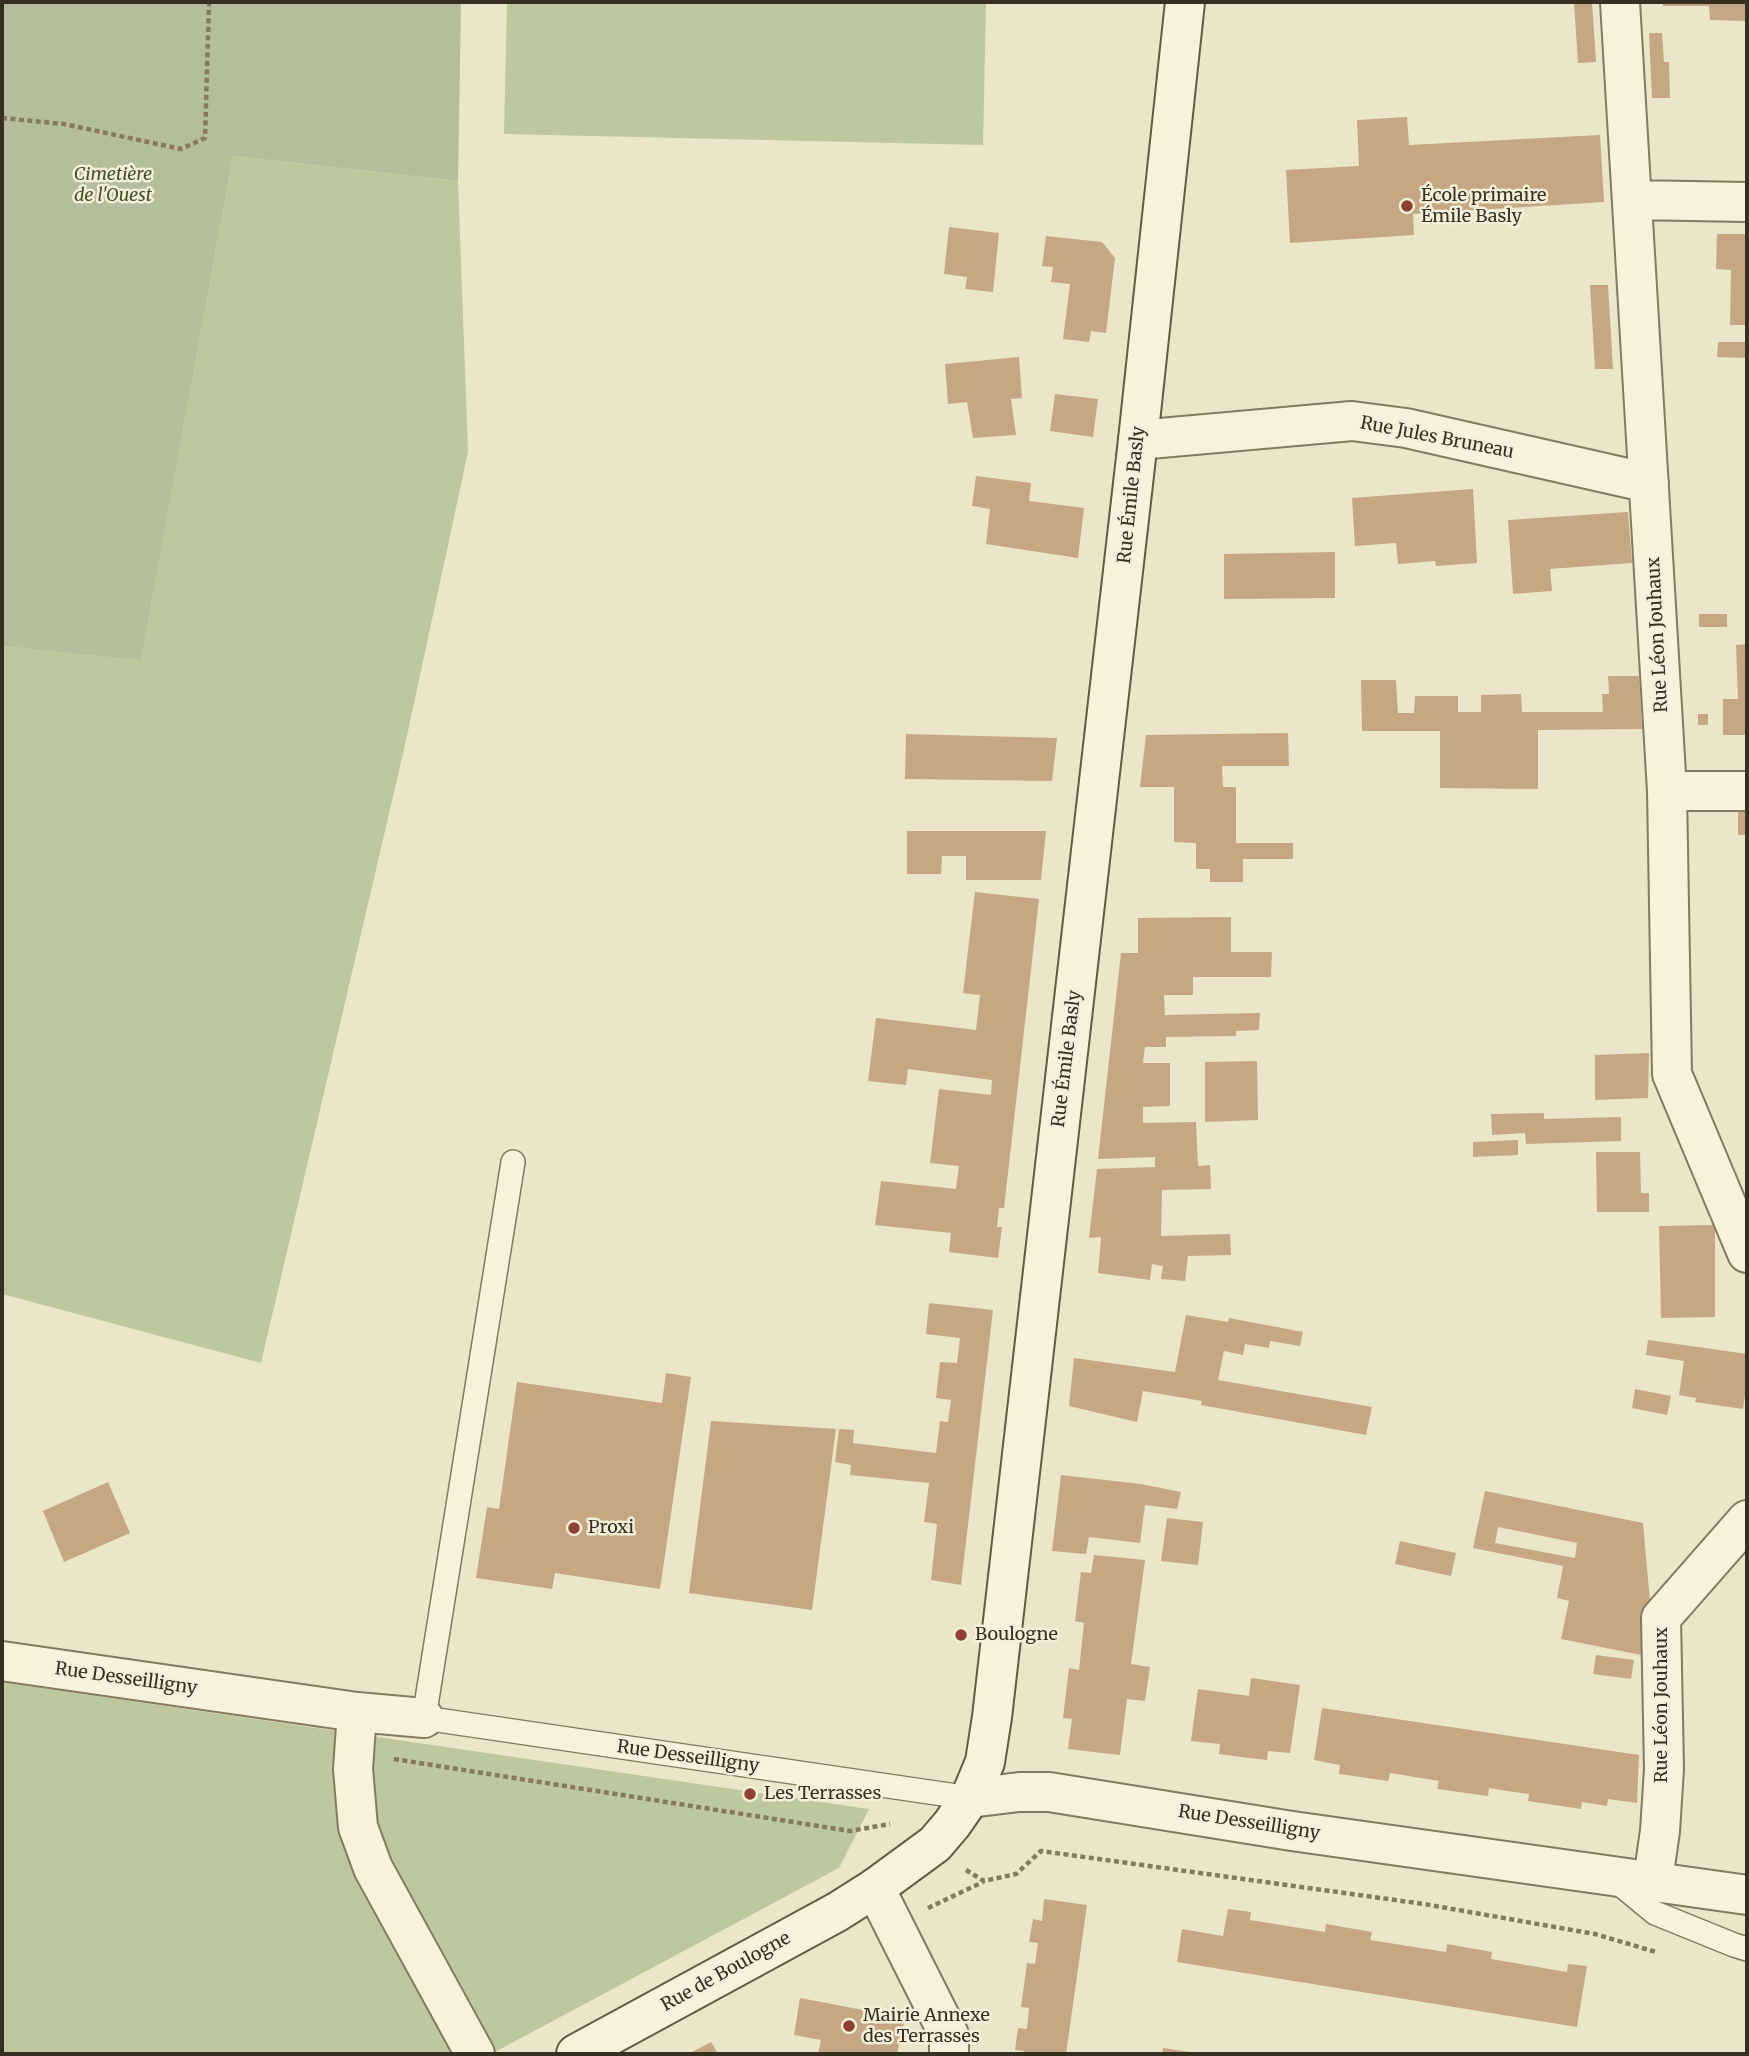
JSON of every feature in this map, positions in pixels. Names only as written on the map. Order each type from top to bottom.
[{"type":"street","name":"Rue Émile Basly","points":[[875,1888],[935,1844],[970,1798],[985,1762],[1138,440],[1185,2]]},
{"type":"street","name":"Rue Léon Jouhaux","points":[[1620,2],[1667,791],[1672,1074],[1747,1254]]},
{"type":"street","points":[[1633,200],[1747,202]]},
{"type":"street","name":"Rue Jules Bruneau","points":[[1138,440],[1352,421],[1406,428],[1649,483]]},
{"type":"street","points":[[1667,791],[1747,791]]},
{"type":"street","name":"Rue Léon Jouhaux","points":[[1653,1880],[1664,1769],[1661,1618],[1747,1520]]},
{"type":"street","name":"Rue Desseilligny","points":[[2,1661],[357,1712],[424,1718]]},
{"type":"street","points":[[357,1712],[354,1753],[358,1827],[373,1868],[475,2054]]},
{"type":"street","name":"Rue Desseilligny","points":[[970,1798],[1019,1792],[1049,1792],[1292,1830],[1747,1895]]},
{"type":"street","points":[[875,1888],[950,2035],[949,2054]]},
{"type":"street","name":"Rue de Boulogne","points":[[576,2054],[837,1912],[875,1888]]},
{"type":"lane","points":[[424,1718],[513,1162]]},
{"type":"lane","name":"Rue Desseilligny","points":[[424,1718],[970,1798]]},
{"type":"lane","points":[[1611,1876],[1655,1913],[1747,1949]]},
{"type":"path","points":[[2,118],[64,124],[181,149],[205,138],[209,2]]},
{"type":"path","points":[[354,1753],[850,1831],[891,1824]]},
{"type":"path","points":[[895,1927],[940,1901],[984,1881],[1016,1874],[1041,1851],[1424,1904],[1595,1934],[1657,1952]]},
{"type":"path","points":[[956,1864],[984,1881]]},
{"type":"green space","name":"Cimetière de l'Ouest","points":[[2,2],[461,2],[458,181],[233,156],[141,660],[2,646]]},
{"type":"green space","points":[[507,2],[986,2],[983,145],[504,134]]},
{"type":"green space","points":[[233,156],[458,181],[468,452],[405,745],[261,1363],[2,1294],[2,646],[141,659]]},
{"type":"green space","points":[[2,1682],[869,1809],[839,1868],[491,2054],[2,2054]]},
{"type":"building","points":[[1574,2],[1592,2],[1596,62],[1578,63]]},
{"type":"building","points":[[1663,2],[1747,2],[1747,21],[1710,20],[1709,6],[1663,6]]},
{"type":"building","points":[[1649,33],[1662,33],[1664,62],[1669,62],[1670,98],[1652,98]]},
{"type":"building","points":[[1407,117],[1409,145],[1600,135],[1604,202],[1413,214],[1414,235],[1290,243],[1286,170],[1359,166],[1357,120]]},
{"type":"building","points":[[949,227],[999,233],[993,292],[965,289],[967,277],[944,274]]},
{"type":"building","points":[[1717,234],[1747,234],[1747,325],[1730,325],[1731,270],[1716,269]]},
{"type":"building","points":[[1046,236],[1102,242],[1115,258],[1106,333],[1091,331],[1089,342],[1063,339],[1070,284],[1051,282],[1053,267],[1042,266]]},
{"type":"building","points":[[1590,285],[1608,285],[1613,369],[1595,369]]},
{"type":"building","points":[[1718,342],[1746,342],[1746,358],[1717,357]]},
{"type":"building","points":[[1019,357],[1022,398],[1011,399],[1016,435],[973,438],[967,402],[948,404],[945,364]]},
{"type":"building","points":[[1055,394],[1098,399],[1093,437],[1050,431]]},
{"type":"building","points":[[976,476],[1031,483],[1029,501],[1084,508],[1078,558],[986,544],[990,509],[972,506]]},
{"type":"building","points":[[1473,489],[1477,563],[1436,566],[1435,561],[1398,564],[1396,543],[1355,546],[1352,498]]},
{"type":"building","points":[[1628,512],[1632,563],[1550,569],[1552,591],[1513,594],[1508,520]]},
{"type":"building","points":[[1335,552],[1335,598],[1224,599],[1224,554]]},
{"type":"building","points":[[1699,614],[1727,614],[1727,627],[1699,627]]},
{"type":"building","points":[[1747,644],[1747,735],[1723,735],[1723,699],[1738,699],[1736,645]]},
{"type":"building","points":[[1608,676],[1639,676],[1642,729],[1538,730],[1538,789],[1440,788],[1440,731],[1362,731],[1361,680],[1396,680],[1398,713],[1414,713],[1415,696],[1458,696],[1458,712],[1481,712],[1481,695],[1521,694],[1522,712],[1603,712],[1602,694],[1609,694]]},
{"type":"building","points":[[1698,714],[1708,714],[1708,725],[1698,725]]},
{"type":"building","points":[[1288,733],[1289,766],[1222,766],[1223,787],[1236,787],[1236,843],[1293,843],[1293,859],[1243,859],[1243,882],[1210,882],[1210,869],[1196,869],[1196,843],[1174,842],[1174,787],[1140,787],[1146,735]]},
{"type":"building","points":[[906,734],[1057,738],[1052,781],[905,779]]},
{"type":"building","points":[[1738,798],[1747,798],[1747,835],[1738,835]]},
{"type":"building","points":[[907,831],[1046,831],[1041,880],[966,880],[966,856],[942,856],[941,874],[907,874]]},
{"type":"building","points":[[975,892],[1039,899],[1004,1208],[999,1208],[997,1227],[1002,1227],[998,1258],[949,1252],[951,1233],[875,1225],[881,1181],[956,1189],[959,1166],[930,1163],[939,1089],[991,1095],[992,1080],[908,1069],[906,1085],[868,1081],[876,1018],[976,1030],[980,995],[963,993]]},
{"type":"building","points":[[1231,917],[1231,952],[1272,952],[1271,977],[1193,977],[1193,995],[1164,995],[1165,1015],[1260,1013],[1259,1030],[1236,1031],[1236,1036],[1166,1037],[1166,1047],[1145,1047],[1143,1063],[1170,1063],[1170,1106],[1143,1107],[1143,1123],[1196,1122],[1198,1166],[1210,1165],[1211,1189],[1162,1190],[1161,1236],[1230,1234],[1231,1255],[1188,1256],[1185,1281],[1161,1279],[1163,1266],[1152,1264],[1150,1280],[1098,1273],[1101,1237],[1089,1238],[1097,1169],[1155,1167],[1155,1157],[1098,1159],[1121,953],[1138,953],[1138,918]]},
{"type":"building","points":[[1649,1053],[1648,1098],[1595,1100],[1595,1055]]},
{"type":"building","points":[[1257,1061],[1258,1120],[1205,1122],[1205,1062]]},
{"type":"building","points":[[1544,1113],[1544,1119],[1621,1117],[1621,1141],[1526,1144],[1525,1133],[1492,1135],[1491,1114]]},
{"type":"building","points":[[1518,1140],[1518,1155],[1473,1157],[1473,1142]]},
{"type":"building","points":[[1596,1152],[1640,1152],[1641,1193],[1649,1193],[1649,1212],[1597,1212]]},
{"type":"building","points":[[1715,1225],[1715,1317],[1661,1318],[1659,1226]]},
{"type":"building","points":[[929,1303],[993,1310],[961,1585],[931,1580],[937,1524],[924,1522],[929,1483],[850,1475],[851,1465],[835,1462],[839,1429],[854,1430],[853,1443],[936,1453],[940,1421],[948,1422],[951,1400],[936,1398],[940,1362],[957,1363],[960,1338],[926,1334]]},
{"type":"building","points":[[1186,1315],[1228,1322],[1229,1318],[1303,1332],[1300,1346],[1270,1341],[1269,1348],[1245,1344],[1243,1355],[1224,1351],[1218,1380],[1372,1407],[1366,1435],[1201,1405],[1202,1401],[1143,1391],[1137,1422],[1069,1406],[1074,1358],[1175,1372]]},
{"type":"building","points":[[1648,1340],[1747,1354],[1743,1409],[1695,1402],[1696,1398],[1679,1395],[1684,1361],[1646,1355]]},
{"type":"building","points":[[666,1373],[691,1377],[660,1589],[555,1573],[552,1589],[476,1578],[487,1507],[499,1509],[517,1382],[662,1403]]},
{"type":"building","points":[[1635,1389],[1671,1396],[1667,1415],[1632,1408]]},
{"type":"building","points":[[711,1421],[836,1429],[812,1610],[689,1593]]},
{"type":"building","points":[[1061,1475],[1141,1484],[1181,1492],[1177,1509],[1145,1505],[1140,1543],[1089,1537],[1086,1554],[1052,1551]]},
{"type":"building","points":[[108,1482],[130,1533],[64,1562],[43,1511]]},
{"type":"building","points":[[1485,1491],[1643,1523],[1650,1602],[1646,1656],[1561,1639],[1569,1601],[1557,1598],[1563,1566],[1473,1548]],"holes":[[[1498,1527],[1577,1543],[1575,1558],[1495,1543]]]},
{"type":"building","points":[[1167,1518],[1203,1522],[1198,1565],[1161,1561]]},
{"type":"building","points":[[1400,1541],[1456,1553],[1451,1576],[1395,1564]]},
{"type":"building","points":[[1094,1555],[1145,1560],[1131,1664],[1150,1667],[1145,1701],[1127,1699],[1120,1755],[1068,1749],[1072,1719],[1063,1718],[1069,1668],[1079,1670],[1084,1623],[1075,1621],[1081,1572],[1091,1573]]},
{"type":"building","points":[[1596,1655],[1634,1660],[1631,1679],[1593,1674]]},
{"type":"building","points":[[1251,1678],[1300,1685],[1290,1753],[1268,1751],[1267,1760],[1241,1757],[1219,1754],[1220,1744],[1191,1741],[1198,1689],[1249,1696]]},
{"type":"building","points":[[1322,1708],[1639,1755],[1637,1803],[1608,1799],[1607,1806],[1582,1802],[1581,1809],[1528,1801],[1529,1794],[1489,1788],[1488,1796],[1437,1789],[1439,1781],[1390,1773],[1388,1781],[1339,1774],[1340,1765],[1314,1760]]},
{"type":"building","points":[[1044,1899],[1087,1905],[1066,2054],[1023,2054],[1024,2051],[1015,2050],[1018,2028],[1027,2029],[1029,2008],[1021,2007],[1027,1963],[1035,1964],[1038,1943],[1029,1942],[1033,1919],[1042,1921]]},
{"type":"building","points":[[1228,1909],[1251,1912],[1250,1920],[1325,1932],[1326,1924],[1372,1932],[1370,1940],[1446,1952],[1447,1944],[1492,1952],[1491,1959],[1567,1972],[1568,1964],[1587,1966],[1577,2027],[1177,1962],[1182,1929],[1223,1936]]},
{"type":"building","name":"Mairie Annexe des Terrasses","points":[[800,1998],[905,2018],[897,2054],[818,2054],[821,2040],[794,2035]]},
{"type":"building","points":[[711,2042],[718,2054],[688,2054]]},
{"type":"building","points":[[1163,2048],[1197,2053],[1197,2054],[1162,2054]]},
{"type":"place","name":"École primaire Émile Basly","points":[[1407,206]]},
{"type":"place","name":"Proxi","points":[[574,1528]]},
{"type":"place","name":"Boulogne","points":[[961,1635]]},
{"type":"place","name":"Les Terrasses","points":[[750,1794]]},
{"type":"place","name":"Mairie Annexe des Terrasses","points":[[849,2026]]}]
